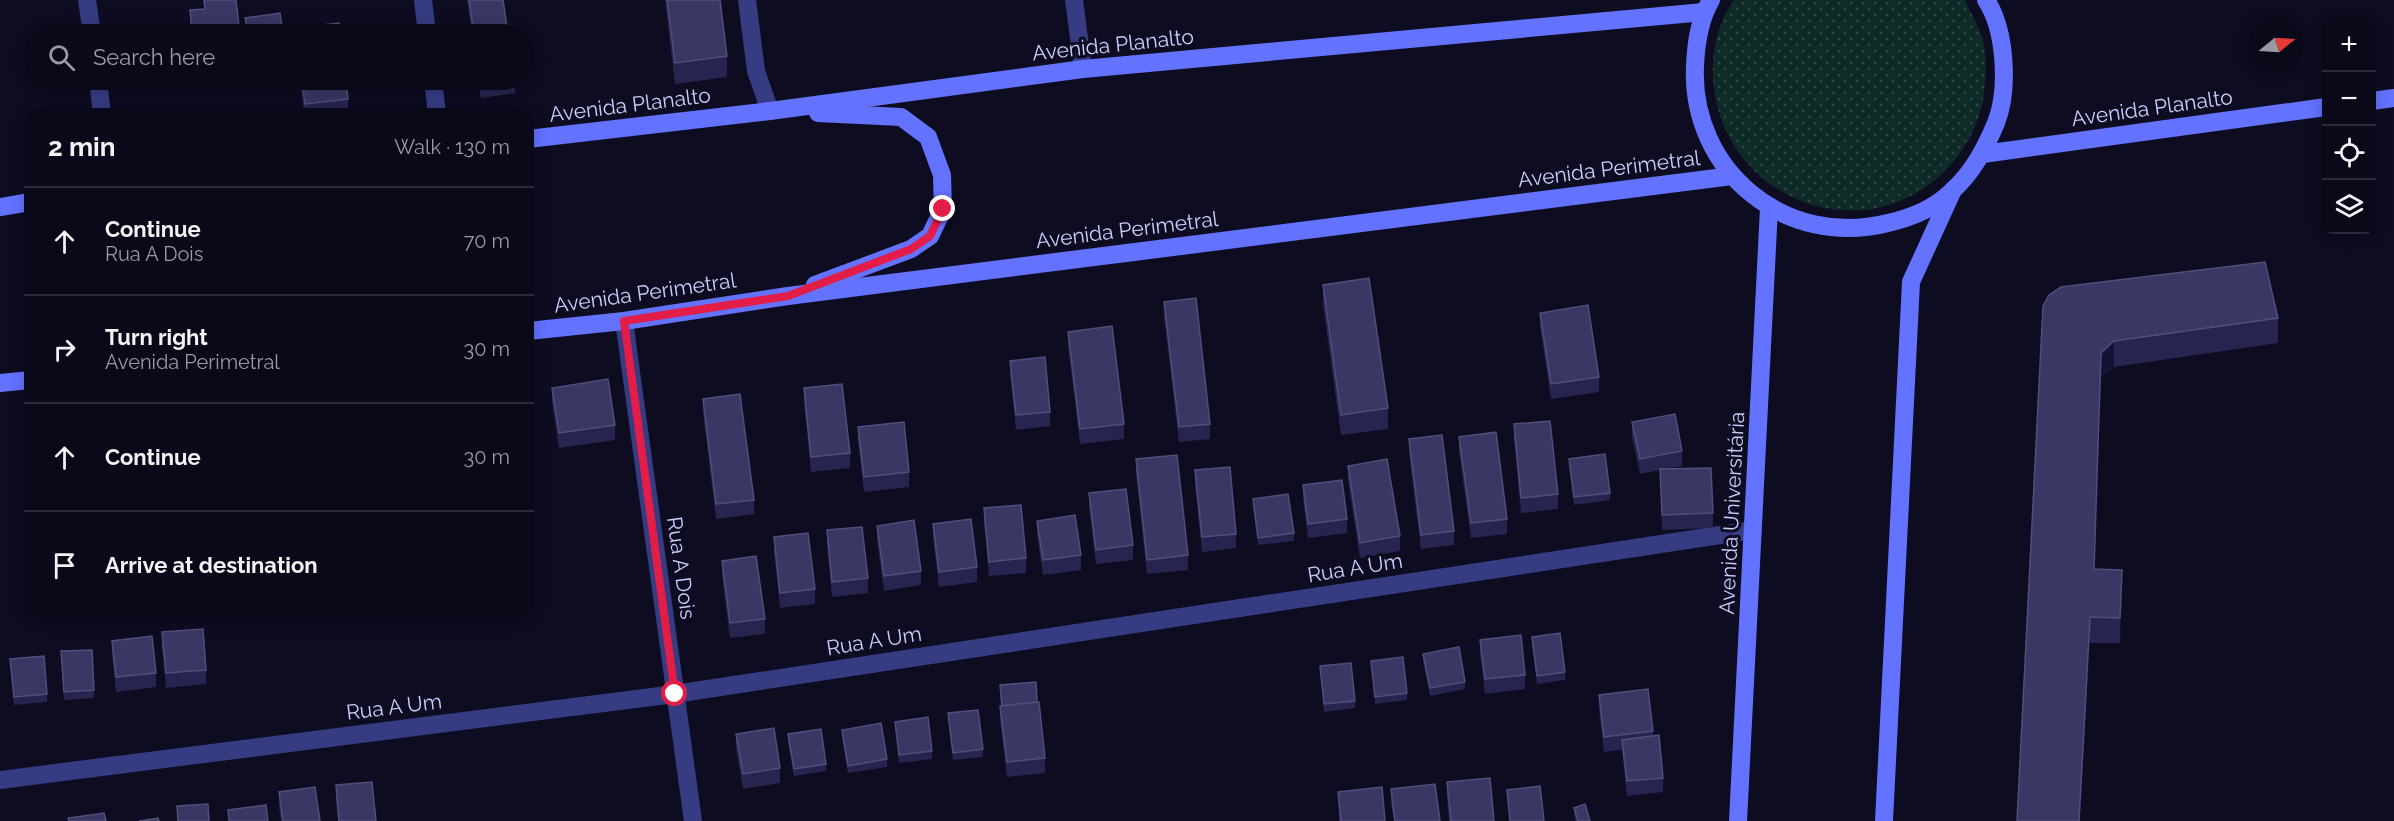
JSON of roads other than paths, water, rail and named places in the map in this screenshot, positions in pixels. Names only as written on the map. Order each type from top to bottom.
[{"type":"main road","points":[[1884,821],[1911,282],[1952,192],[1983,154],[2001,109],[2005,60],[1991,8],[1986,0]]},
{"type":"main road","name":"Avenida Planalto","points":[[534,138],[770,111],[1083,69],[1707,6]]},
{"type":"main road","points":[[1707,6],[1696,46],[1694,87],[1706,134],[1732,176],[1768,208],[1814,226],[1863,230],[1910,218],[1952,192]]},
{"type":"main road","points":[[2376,100],[2394,98]]},
{"type":"main road","name":"Avenida Planalto","points":[[1983,154],[2322,108]]},
{"type":"main road","points":[[770,111],[902,117],[928,137],[942,175],[943,209],[930,236],[911,249],[788,296]]},
{"type":"main road","name":"Avenida Perimetral","points":[[534,330],[624,321],[788,296],[1732,176]]},
{"type":"main road","points":[[0,207],[24,203]]},
{"type":"main road","name":"Avenida Universitária","points":[[1738,821],[1768,208]]},
{"type":"main road","points":[[0,383],[24,381]]},
{"type":"street","points":[[87,0],[91,24]]},
{"type":"street","points":[[423,0],[426,24]]},
{"type":"street","points":[[747,0],[756,71],[770,111]]},
{"type":"street","points":[[1074,0],[1083,69]]},
{"type":"street","points":[[99,90],[101,108]]},
{"type":"street","points":[[434,90],[436,108]]},
{"type":"street","name":"Rua A Dois","points":[[624,321],[693,821]]},
{"type":"street","name":"Rua A Um","points":[[0,780],[675,694],[1754,530]]}]
